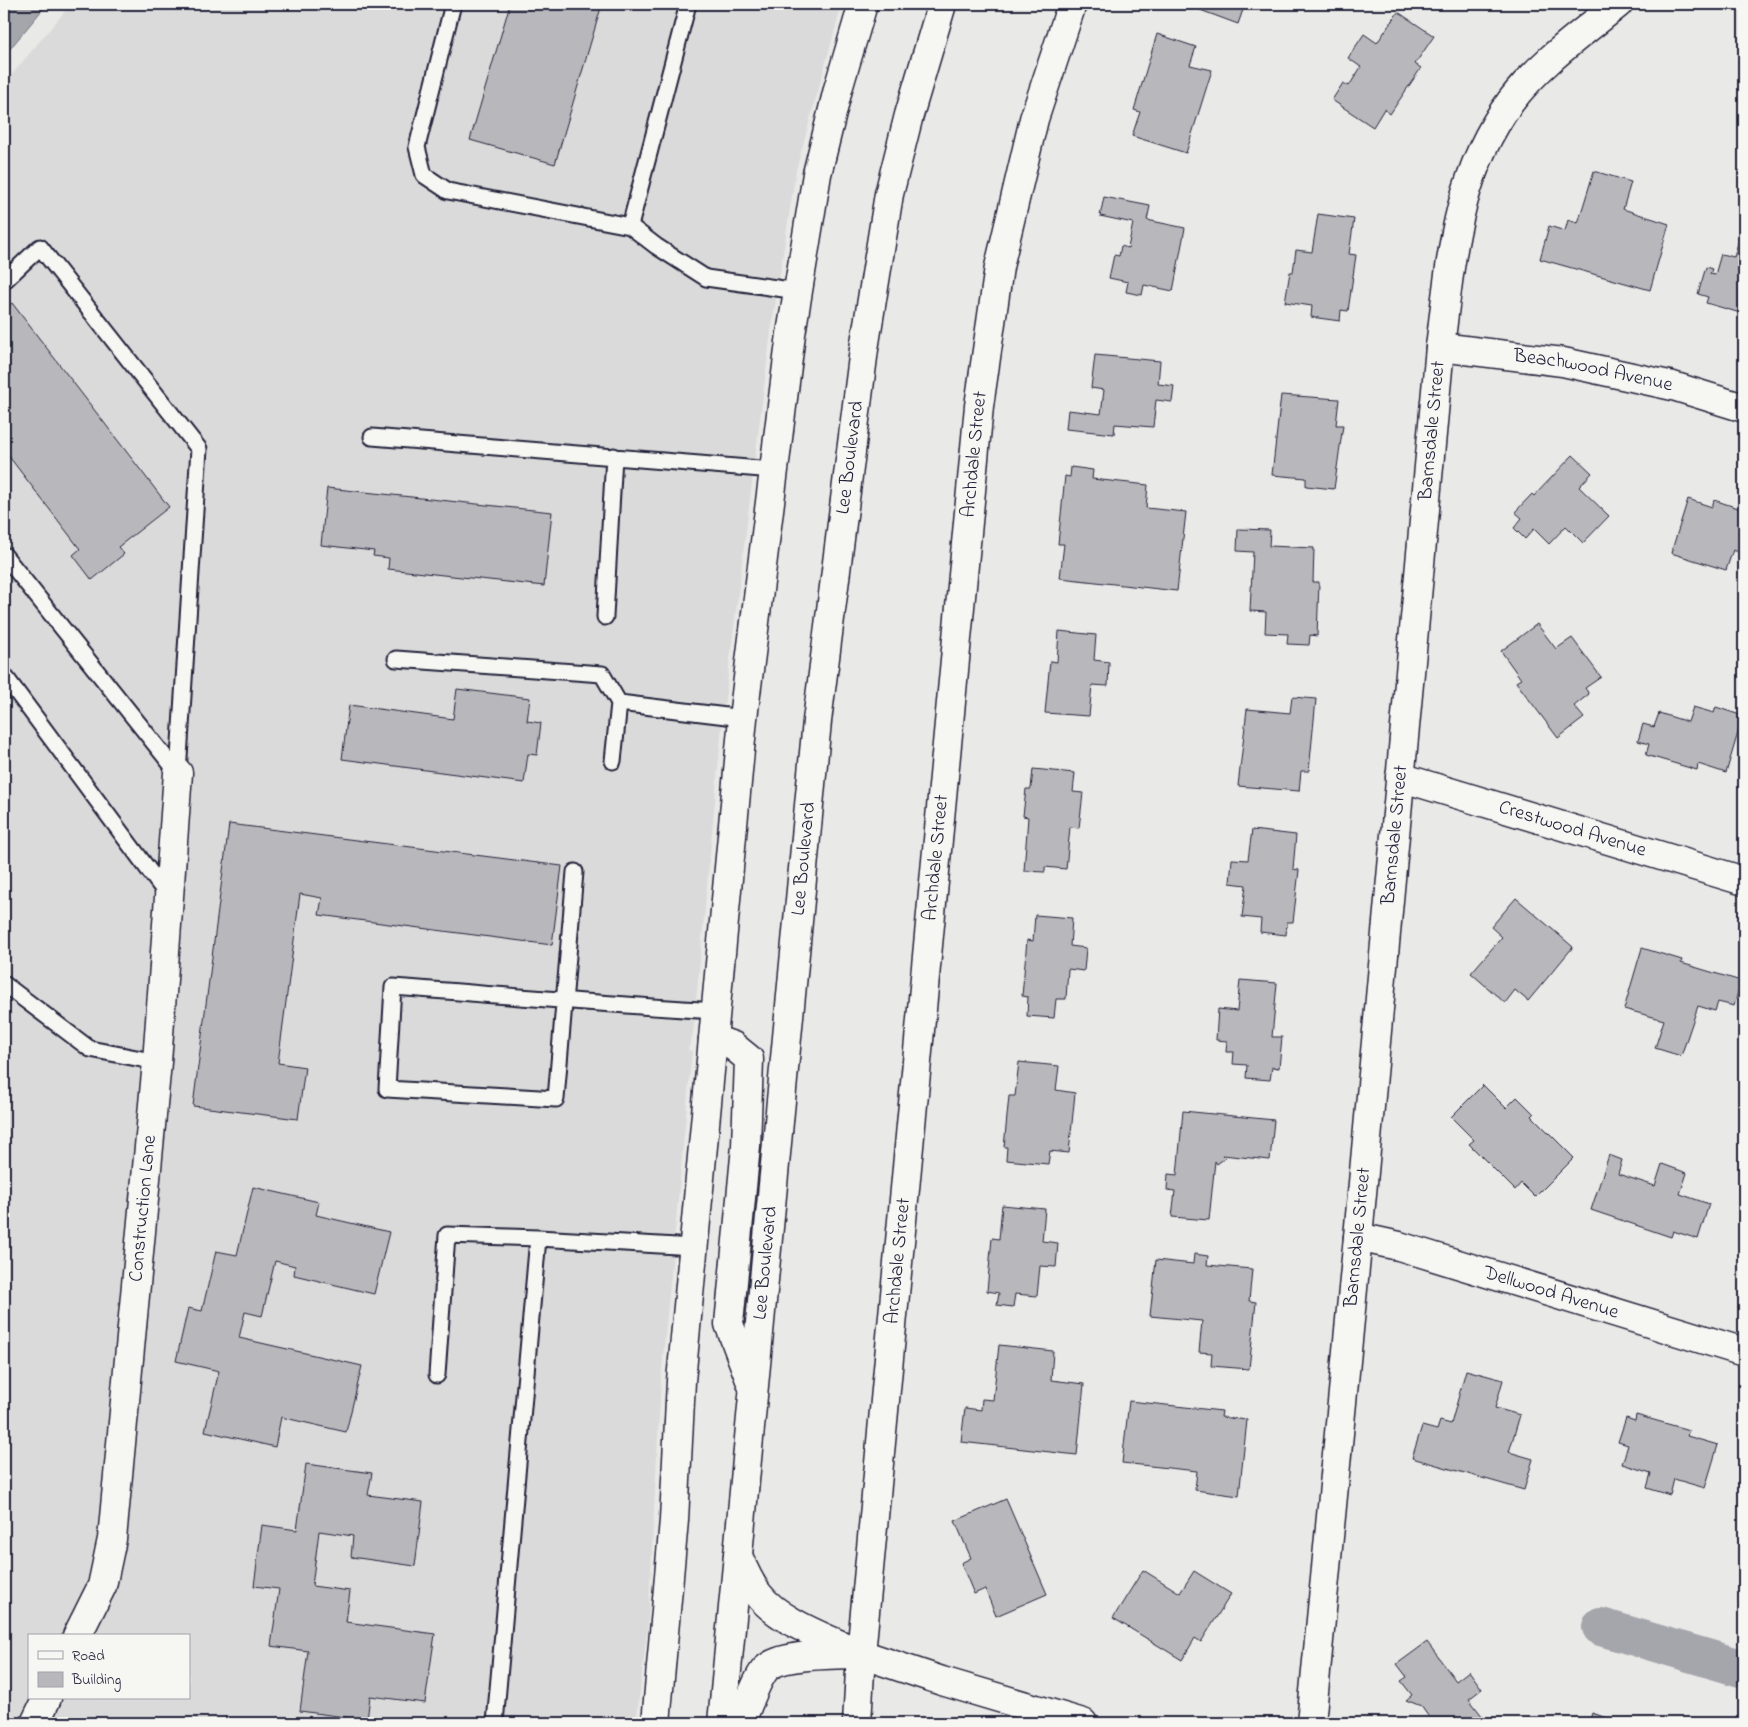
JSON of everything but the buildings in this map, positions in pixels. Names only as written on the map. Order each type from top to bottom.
[{"type":"street","points":[[656,1723],[674,1520],[681,1381],[743,718],[798,291],[816,174],[863,4]]},
{"type":"street","name":"Lee Boulevard","points":[[722,1723],[755,1391],[817,721],[864,349],[889,194],[909,115],[942,4]]},
{"type":"street","name":"Archdale Street","points":[[857,1723],[861,1654],[979,406],[1002,257],[1034,119],[1072,4]]},
{"type":"street","name":"Barnsdale Street","points":[[1311,1723],[1440,346],[1454,236],[1469,180],[1488,136],[1512,101],[1542,67],[1618,4]]},
{"type":"street","name":"Beachwood Avenue","points":[[1440,346],[1563,362],[1672,386],[1744,408]]},
{"type":"street","name":"Construction Lane","points":[[79,1634],[102,1586],[112,1539],[157,1062],[178,773]]},
{"type":"street","name":"Crestwood Avenue","points":[[1400,777],[1744,881]]},
{"type":"street","points":[[713,1039],[733,1046],[749,1059],[746,1146],[729,1324],[755,1391]]},
{"type":"street","name":"Dellwood Avenue","points":[[1358,1237],[1408,1249],[1744,1352]]},
{"type":"street","points":[[738,1556],[758,1595],[788,1619],[861,1654],[942,1682],[1083,1723]]},
{"type":"street","points":[[740,1723],[765,1670],[774,1663],[794,1658],[861,1654]]},
{"type":"street","points":[[36,1723],[46,1700]]},
{"type":"lane","points":[[453,4],[417,147],[424,175],[448,192],[630,226],[656,246],[706,278],[798,291]]},
{"type":"lane","points":[[630,226],[688,4]]},
{"type":"lane","points":[[4,281],[40,247],[200,449],[178,773]]},
{"type":"lane","points":[[372,437],[774,470]]},
{"type":"lane","points":[[605,617],[614,456]]},
{"type":"lane","points":[[5,560],[178,773]]},
{"type":"lane","points":[[396,659],[602,674],[619,703],[613,761]]},
{"type":"lane","points":[[4,675],[170,899]]},
{"type":"lane","points":[[619,703],[743,718]]},
{"type":"lane","points":[[575,872],[564,1000],[556,1099],[387,1089],[393,987],[564,1000],[716,1011]]},
{"type":"lane","points":[[4,984],[90,1049],[157,1062]]},
{"type":"lane","points":[[437,1375],[446,1235],[694,1247]]},
{"type":"lane","points":[[495,1723],[538,1238]]},
{"type":"shaded area","points":[[4,4],[47,4],[4,56]]},
{"type":"shaded area","points":[[71,4],[842,4],[796,170],[771,331],[723,715],[693,1034],[688,1050],[692,1051],[661,1379],[648,1625],[636,1723],[4,1723],[4,84]]},
{"type":"waterway","points":[[1601,1627],[1744,1669]]}]
